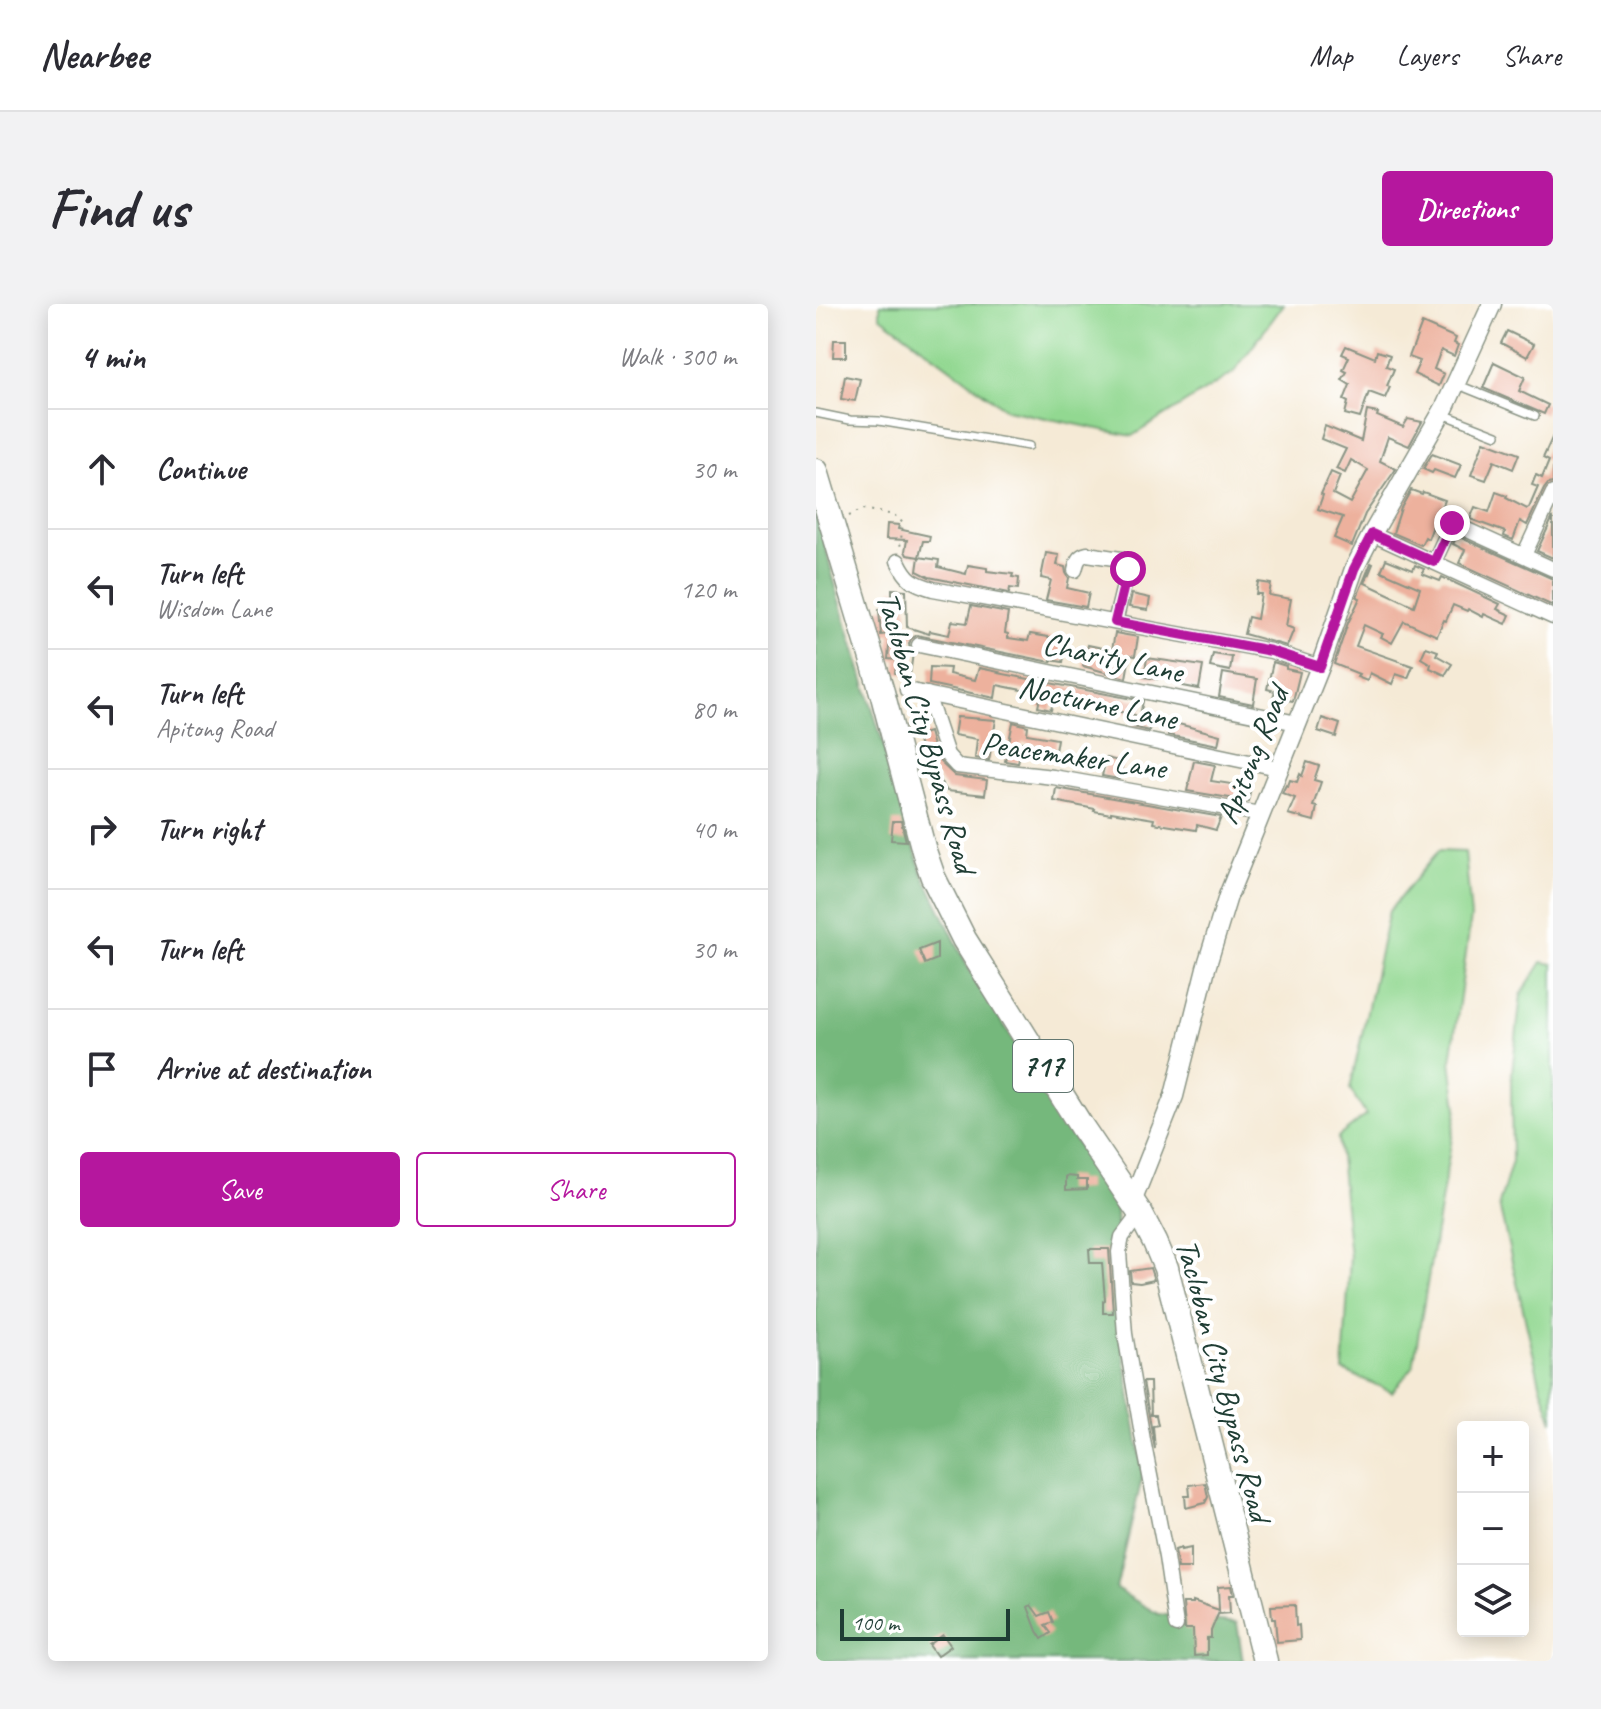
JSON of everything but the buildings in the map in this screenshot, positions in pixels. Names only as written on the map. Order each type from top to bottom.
[{"type":"highway","name":"Tacloban City Bypass Road","points":[[816,471],[933,877],[964,939],[1081,1126],[1136,1207],[1155,1242],[1169,1279],[1265,1661]]},
{"type":"street","name":"Apitong Road","points":[[1136,1207],[1174,1096],[1206,968],[1228,896],[1320,667],[1354,569],[1441,413],[1492,304]]},
{"type":"street","points":[[1524,555],[1553,493]]},
{"type":"street","points":[[1434,562],[1452,523],[1553,569]]},
{"type":"street","points":[[1372,534],[1553,617]]},
{"type":"street","points":[[1075,570],[1081,555],[1087,554],[1126,562],[1128,569],[1115,622]]},
{"type":"street","points":[[898,561],[904,574],[916,584],[933,589],[1271,651],[1320,667]]},
{"type":"street","name":"Charity Lane","points":[[919,645],[1297,723]]},
{"type":"street","name":"Nocturne Lane","points":[[907,690],[1278,768]]},
{"type":"street","name":"Peacemaker Lane","points":[[927,694],[947,755],[957,766],[1053,777],[1260,814]]},
{"type":"street","points":[[1136,1207],[1122,1237],[1119,1252],[1125,1334],[1176,1625]]},
{"type":"lane","points":[[1455,384],[1535,416]]},
{"type":"lane","points":[[816,413],[1029,446]]},
{"type":"lane","points":[[1441,413],[1497,435]]},
{"type":"path","points":[[833,524],[863,509],[894,515],[903,523],[898,561]]},
{"type":"green space","points":[[880,304],[1284,304],[1233,373],[1132,436],[1007,410],[880,316]]},
{"type":"green space","points":[[816,509],[833,577],[921,870],[969,969],[1116,1206],[1119,1324],[1143,1474],[1116,1589],[1158,1614],[1237,1623],[1243,1661],[816,1661]]},
{"type":"green space","points":[[1438,851],[1465,852],[1471,917],[1451,1061],[1457,1108],[1413,1367],[1392,1392],[1343,1370],[1350,1257],[1338,1137],[1366,1115],[1350,1089],[1389,911]]},
{"type":"green space","points":[[1542,962],[1553,964],[1553,1422],[1540,1383],[1499,1205],[1512,1161],[1511,1081],[1521,995]]},
{"type":"route","points":[[1128,569],[1115,622],[1271,651],[1320,667],[1354,569],[1372,534],[1434,562],[1452,523]]}]
